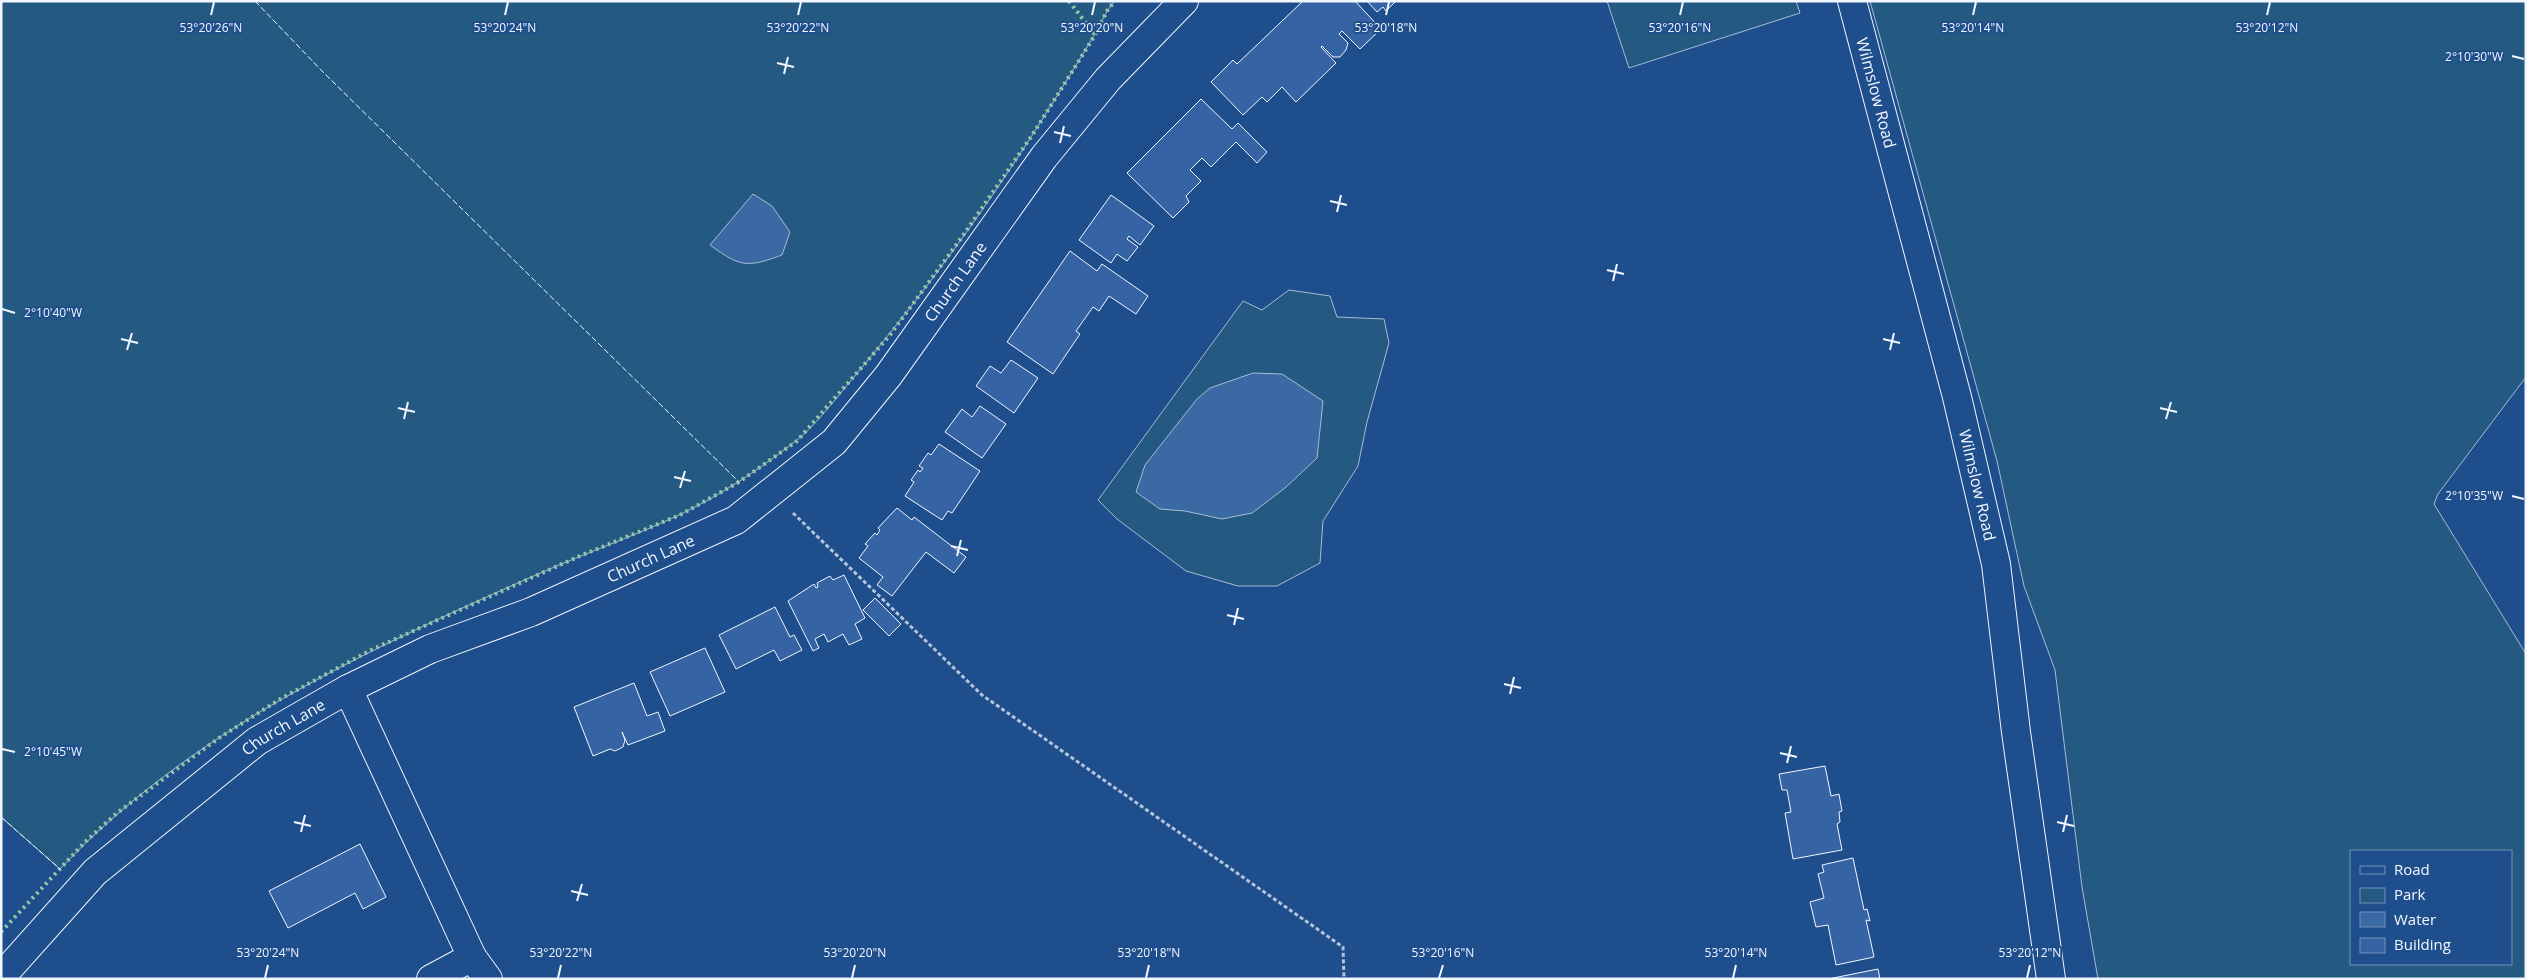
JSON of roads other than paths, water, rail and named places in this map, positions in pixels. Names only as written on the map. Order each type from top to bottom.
[{"type":"street","name":"Church Lane","points":[[1,977],[103,866],[257,741],[348,689],[430,649],[531,612],[736,520],[834,442],[888,376],[1044,157],[1108,79],[1184,1]]},
{"type":"street","name":"Wilmslow Road","points":[[1852,1],[1958,397],[1996,564],[2016,732],[2050,979]]},
{"type":"street","points":[[348,689],[472,957],[488,979]]},
{"type":"street","points":[[431,979],[472,957]]},
{"type":"water","points":[[753,194],[772,206],[790,232],[782,255],[760,262],[744,263],[729,258],[710,245]]},
{"type":"water","points":[[1253,373],[1282,374],[1323,401],[1317,458],[1285,488],[1252,513],[1222,519],[1185,511],[1160,509],[1136,492],[1145,465],[1197,399],[1210,388]]}]
